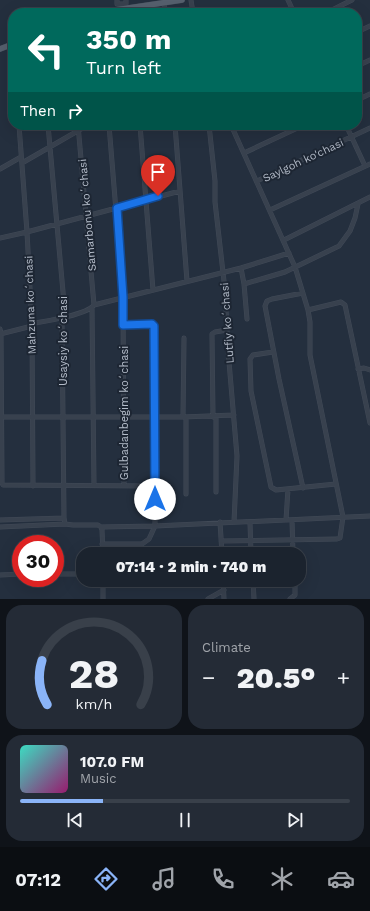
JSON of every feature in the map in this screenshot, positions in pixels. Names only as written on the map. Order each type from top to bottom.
[{"type":"main road","points":[[140,8],[182,0]]},
{"type":"street","points":[[118,0],[117,4],[126,4],[126,0]]},
{"type":"street","points":[[336,8],[352,0]]},
{"type":"street","points":[[164,3],[164,8]]},
{"type":"street","name":"Saylgoh ko'chasi","points":[[257,181],[370,128]]},
{"type":"street","name":"Mahzuna koʻchasi","points":[[18,130],[27,232],[32,326],[32,486]]},
{"type":"street","name":"Usaysiy koʻchasi","points":[[48,130],[65,314],[62,322],[63,486],[65,524]]},
{"type":"street","points":[[22,163],[73,130]]},
{"type":"street","name":"Samarbonu koʻchasi","points":[[78,130],[87,216],[93,306],[94,486]]},
{"type":"street","name":"Gulbadanbegim koʻchasi","points":[[109,130],[117,208],[123,297],[124,486]]},
{"type":"street","points":[[140,130],[154,290]]},
{"type":"street","points":[[175,130],[187,281]]},
{"type":"street","name":"Lutfiy koʻchasi","points":[[209,130],[222,272],[224,276],[237,456],[234,522]]},
{"type":"street","points":[[221,541],[251,539],[337,540],[341,535],[343,517],[310,355],[310,322],[308,310],[295,267],[284,240],[233,130]]},
{"type":"street","points":[[244,153],[293,130]]},
{"type":"street","points":[[349,130],[365,166]]},
{"type":"street","points":[[0,169],[21,157]]},
{"type":"street","points":[[270,210],[370,164]]},
{"type":"street","points":[[0,238],[180,190]]},
{"type":"street","points":[[284,240],[370,197]]},
{"type":"street","points":[[244,284],[285,272],[339,246],[350,231],[358,204]]},
{"type":"street","points":[[1,334],[32,326],[35,323],[89,310],[93,306],[123,297],[241,268],[289,253]]},
{"type":"street","points":[[241,268],[247,319]]},
{"type":"street","points":[[303,293],[272,298],[265,303],[273,352],[303,488]]},
{"type":"street","points":[[308,310],[341,302],[344,304],[370,423]]},
{"type":"street","points":[[101,527],[102,544],[138,544],[148,541],[155,526],[154,326],[152,324],[123,325]]},
{"type":"street","points":[[0,329],[3,485],[155,486]]},
{"type":"street","points":[[216,492],[212,334],[227,330]]},
{"type":"street","points":[[184,338],[186,494]]},
{"type":"street","points":[[273,352],[250,357],[251,391],[271,488],[276,490],[336,484]]},
{"type":"street","points":[[358,369],[364,368],[370,370]]},
{"type":"street","points":[[1,417],[185,417],[234,415]]},
{"type":"street","points":[[286,520],[288,489]]},
{"type":"street","points":[[0,527],[65,524],[98,525],[101,527],[155,526],[370,516]]},
{"type":"street","points":[[0,520],[64,518]]},
{"type":"street","points":[[292,520],[294,547]]},
{"type":"street","points":[[220,522],[221,547]]},
{"type":"street","points":[[250,522],[251,547]]},
{"type":"street","points":[[0,575],[12,574]]},
{"type":"street","points":[[64,574],[76,574]]},
{"type":"street","points":[[103,587],[103,599]]},
{"type":"street","points":[[224,587],[224,599]]},
{"type":"street","points":[[253,587],[254,599]]},
{"type":"street","points":[[290,599],[295,595],[295,587]]},
{"type":"street","points":[[208,599],[224,590]]},
{"type":"route","points":[[155,499],[154,326],[152,324],[123,325],[123,297],[117,208],[158,196]]}]
